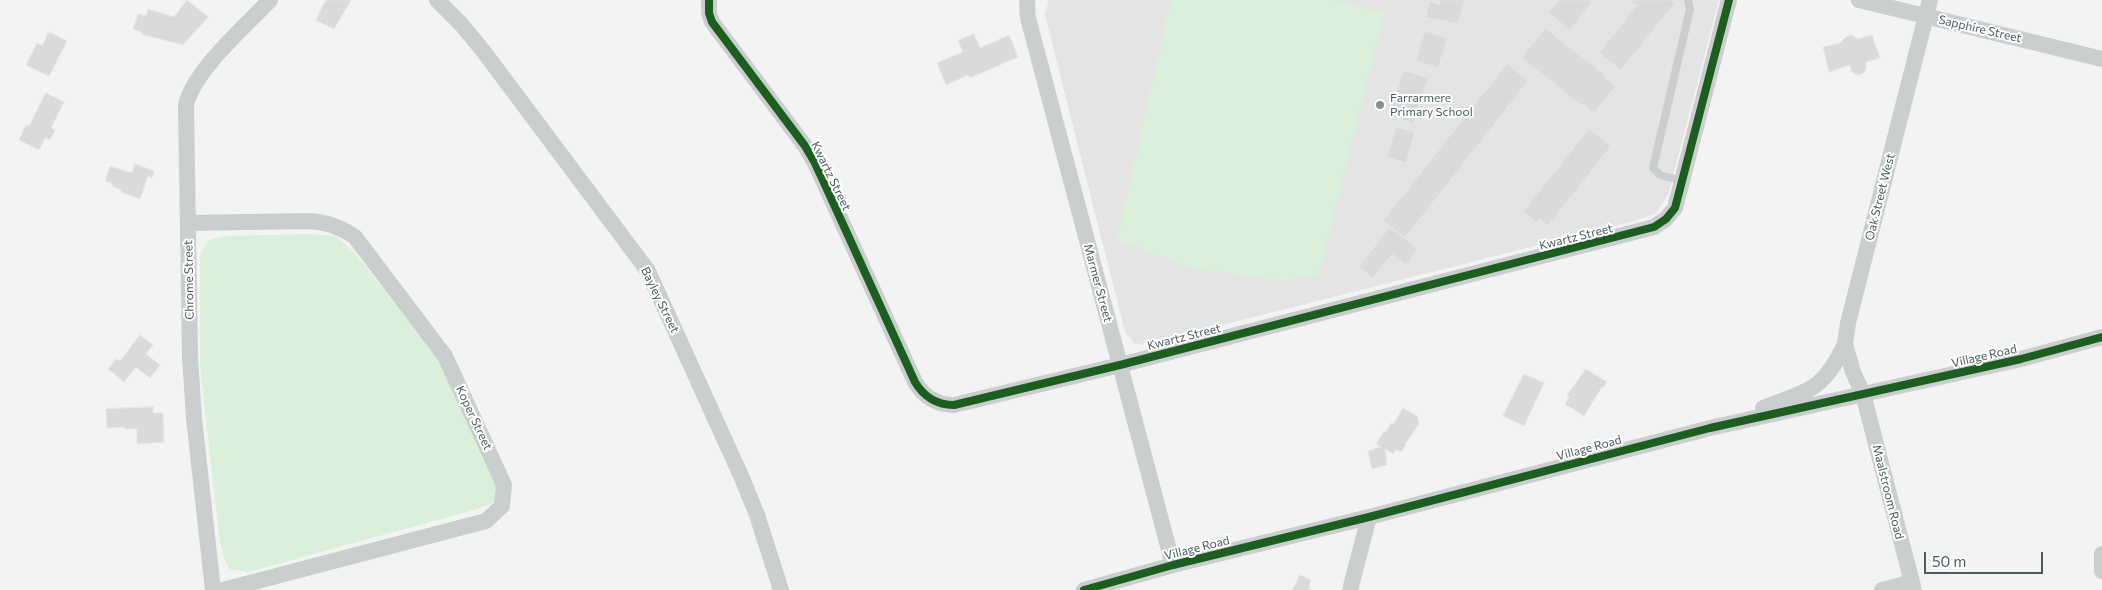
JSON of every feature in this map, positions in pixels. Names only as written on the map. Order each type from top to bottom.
[{"type":"street","name":"Chrome Street","points":[[213,590],[193,409],[190,356],[185,115],[188,94],[201,72],[270,0]]},
{"type":"street","name":"Bayley Street","points":[[437,0],[461,24],[484,52],[648,272],[742,478],[757,514],[781,590]]},
{"type":"street","name":"Kwartz Street","points":[[709,0],[712,22],[805,146],[914,382],[924,395],[945,405],[954,405],[1120,365],[1642,232],[1660,223],[1675,208],[1729,0]]},
{"type":"street","name":"Sapphire Street","points":[[1858,0],[2102,59]]},
{"type":"street","name":"Oak Street West","points":[[1863,394],[1853,372],[1845,344],[1848,323],[1930,0]]},
{"type":"street","name":"Marmer Street","points":[[1022,1],[1173,565]]},
{"type":"street","name":"Koper Street","points":[[188,223],[316,222],[341,228],[355,237],[445,356],[504,485],[502,506],[486,521],[223,590]]},
{"type":"street","name":"Village Road","points":[[1084,590],[1173,565],[1369,518],[1710,428],[2021,359],[2102,337]]},
{"type":"street","name":"Village Road","points":[[1710,428],[1808,391],[1816,386],[1833,368],[1845,344]]},
{"type":"street","name":"Maalstroom Road","points":[[1863,394],[1913,586]]},
{"type":"street","points":[[1350,590],[1369,518]]},
{"type":"street","points":[[2102,554],[2102,571]]},
{"type":"street","points":[[1882,590],[1913,586]]},
{"type":"lane","points":[[1683,181],[1660,175],[1653,168],[1690,9],[1688,0]]},
{"type":"shaded area","name":"Farrarmere Primary School","points":[[1049,0],[1719,0],[1668,195],[1656,213],[1634,221],[1151,343],[1135,344],[1125,332],[1045,15]]},
{"type":"green space","points":[[1171,0],[1334,0],[1384,14],[1319,274],[1283,281],[1192,268],[1117,240]]},
{"type":"green space","points":[[307,234],[335,236],[354,252],[439,359],[501,487],[494,502],[481,508],[248,572],[229,569],[220,542],[200,367],[200,255],[209,240],[227,236]]},
{"type":"building","points":[[187,0],[208,17],[183,45],[141,34],[142,32],[133,29],[138,14],[146,16],[148,9],[174,17]]},
{"type":"building","points":[[326,0],[351,0],[334,29],[316,20]]},
{"type":"building","points":[[1440,0],[1465,0],[1458,24],[1426,17],[1429,1],[1439,4]]},
{"type":"building","points":[[1559,0],[1594,0],[1570,30],[1549,13]]},
{"type":"building","points":[[1629,0],[1671,0],[1675,3],[1621,70],[1599,53],[1636,6]]},
{"type":"building","points":[[1545,28],[1616,86],[1594,113],[1583,104],[1582,106],[1522,58]]},
{"type":"building","points":[[1425,31],[1448,38],[1438,68],[1416,61]]},
{"type":"building","points":[[49,32],[67,41],[49,76],[26,65],[37,43],[42,46]]},
{"type":"building","points":[[974,34],[980,48],[1009,35],[1018,57],[970,78],[968,75],[946,85],[937,63],[963,52],[958,41]]},
{"type":"building","points":[[1851,35],[1858,39],[1872,35],[1880,58],[1866,62],[1866,70],[1862,74],[1857,75],[1852,72],[1850,65],[1829,72],[1823,47],[1840,43]]},
{"type":"building","points":[[1507,64],[1528,81],[1405,238],[1383,221]]},
{"type":"building","points":[[1404,70],[1428,78],[1413,123],[1389,115]]},
{"type":"building","points":[[46,93],[64,102],[51,128],[55,130],[50,140],[45,138],[39,150],[19,140],[26,125],[29,126]]},
{"type":"building","points":[[1396,127],[1415,132],[1406,163],[1387,157]]},
{"type":"building","points":[[1589,129],[1611,146],[1548,226],[1539,219],[1537,223],[1523,212]]},
{"type":"building","points":[[135,164],[154,171],[152,178],[148,176],[140,199],[121,192],[122,190],[105,181],[110,166],[132,173]]},
{"type":"building","points":[[1390,227],[1418,249],[1406,265],[1392,254],[1373,278],[1359,267]]},
{"type":"building","points":[[140,335],[153,345],[146,354],[160,365],[150,378],[136,367],[124,382],[108,369],[116,359],[120,361]]},
{"type":"building","points":[[1586,369],[1607,382],[1584,416],[1565,404],[1569,397],[1567,396]]},
{"type":"building","points":[[1524,374],[1544,383],[1524,426],[1503,416]]},
{"type":"building","points":[[153,407],[153,413],[163,413],[164,442],[137,444],[137,429],[125,429],[124,427],[107,428],[106,409]]},
{"type":"building","points":[[1403,408],[1417,416],[1419,424],[1401,452],[1396,450],[1393,454],[1385,449],[1387,465],[1372,469],[1368,451],[1381,447],[1376,444],[1384,431],[1386,432],[1391,423],[1393,424]]},
{"type":"building","points":[[1300,575],[1311,580],[1308,588],[1312,590],[1293,590]]},
{"type":"cycle path","points":[[709,0],[709,13],[712,22],[805,146],[815,163],[915,382],[922,392],[931,399],[948,405],[1120,365],[1654,227],[1666,219],[1675,208],[1729,0]]},
{"type":"cycle path","points":[[1084,590],[1173,565],[1369,517],[1710,428],[2021,359],[2102,337]]},
{"type":"place","name":"Farrarmere Primary School","points":[[1380,105]]}]
